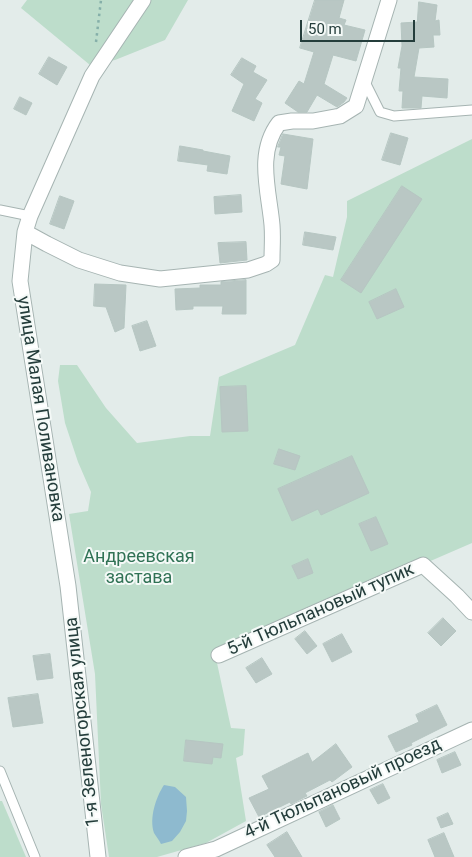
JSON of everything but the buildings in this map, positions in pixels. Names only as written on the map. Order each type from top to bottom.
[{"type":"street","name":"улица Малая Поливановка","points":[[68,586],[20,281],[25,232],[30,216],[92,76],[143,0]]},
{"type":"street","points":[[25,232],[79,260],[136,276],[160,279],[248,270],[266,264],[272,260],[272,227],[265,164],[272,131],[279,123],[313,121],[340,116],[356,106],[389,0]]},
{"type":"street","name":"5-й Тюльпановый тупик","points":[[219,655],[423,565],[472,612]]},
{"type":"street","name":"1-я Зеленогорская улица","points":[[68,586],[98,857]]},
{"type":"street","name":"4-й Тюльпановый проезд","points":[[186,857],[216,848],[472,730]]},
{"type":"lane","points":[[364,80],[380,112],[394,116],[472,110]]},
{"type":"lane","points":[[0,210],[30,216]]},
{"type":"lane","points":[[0,771],[35,857]]},
{"type":"path","points":[[95,47],[101,0]]},
{"type":"green space","points":[[27,0],[188,0],[165,40],[115,60],[90,65],[21,8]]},
{"type":"green space","name":"Андреевская застава","points":[[472,139],[472,543],[269,631],[214,649],[231,728],[245,729],[243,755],[236,758],[246,821],[206,843],[157,857],[109,857],[101,804],[95,674],[69,514],[88,511],[91,492],[78,462],[65,423],[58,381],[60,365],[77,365],[106,408],[137,443],[190,436],[210,436],[219,377],[295,345],[325,275],[333,277],[347,217],[347,201]]},
{"type":"green space","points":[[0,801],[2,801],[26,857],[0,857]]},
{"type":"water","points":[[164,785],[175,787],[186,797],[187,811],[186,821],[180,832],[172,841],[161,844],[154,833],[152,821],[158,795]]}]
